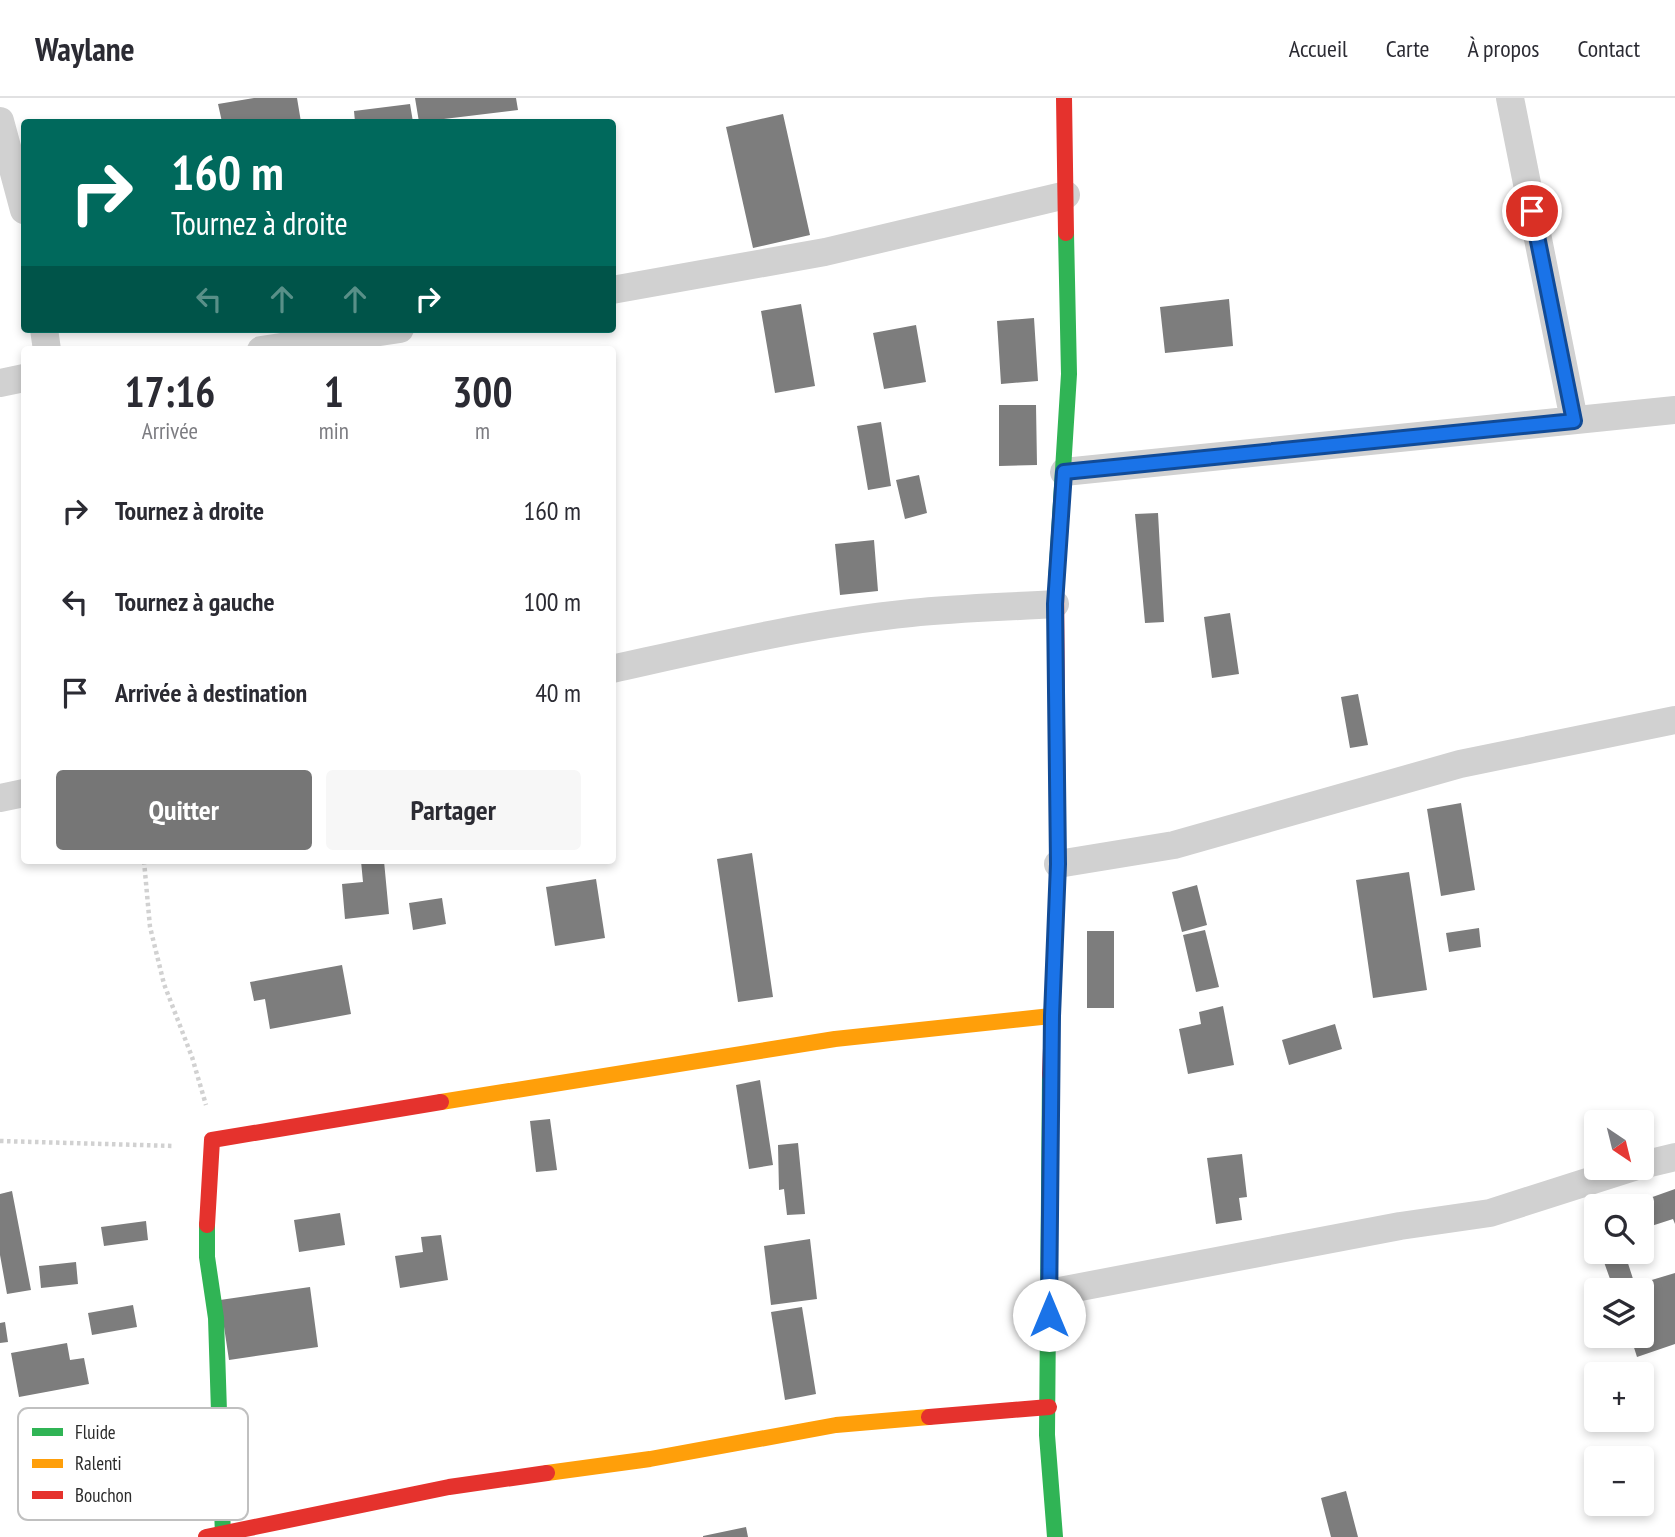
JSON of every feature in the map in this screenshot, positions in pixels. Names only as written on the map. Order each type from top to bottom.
[{"type":"street","points":[[1055,1537],[1047,1435],[1052,1016],[1058,864],[1055,604],[1069,374],[1064,98]]},
{"type":"street","points":[[1510,98],[1574,421]]},
{"type":"street","points":[[0,121],[21,199]]},
{"type":"street","points":[[616,289],[825,252],[1066,195]]},
{"type":"street","points":[[287,346],[374,333]]},
{"type":"street","points":[[0,383],[21,380]]},
{"type":"street","points":[[1064,472],[1675,410]]},
{"type":"street","points":[[616,668],[706,648],[856,621],[911,613],[1055,604]]},
{"type":"street","points":[[1058,864],[1174,845],[1460,764],[1675,720]]},
{"type":"street","points":[[0,799],[21,794]]},
{"type":"street","points":[[219,1408],[216,1318],[207,1257],[208,1174],[212,1140],[706,1058],[835,1039],[1052,1016]]},
{"type":"street","points":[[1654,1162],[1675,1157]]},
{"type":"street","points":[[1049,1293],[1400,1226],[1490,1213],[1593,1180]]},
{"type":"street","points":[[206,1537],[223,1536],[449,1487],[650,1459],[836,1425],[1049,1407]]},
{"type":"path","points":[[0,1141],[172,1146],[212,1140],[210,1118],[192,1057],[164,984],[150,927],[144,864]]},
{"type":"building","points":[[254,98],[297,98],[300,119],[221,119],[218,104]]},
{"type":"building","points":[[415,98],[516,98],[518,110],[444,119],[418,119]]},
{"type":"building","points":[[410,104],[412,119],[355,119],[354,111]]},
{"type":"building","points":[[783,114],[810,235],[753,248],[726,127]]},
{"type":"building","points":[[1229,299],[1233,346],[1165,353],[1160,307]]},
{"type":"building","points":[[801,304],[815,386],[775,393],[761,311]]},
{"type":"building","points":[[1034,318],[1038,381],[1001,384],[997,321]]},
{"type":"building","points":[[916,325],[926,382],[884,389],[873,333]]},
{"type":"building","points":[[999,405],[1036,405],[1037,465],[999,466]]},
{"type":"building","points":[[881,422],[891,486],[868,490],[857,426]]},
{"type":"building","points":[[919,475],[927,513],[905,519],[896,480]]},
{"type":"building","points":[[1158,513],[1164,622],[1145,623],[1135,514]]},
{"type":"building","points":[[874,540],[878,591],[840,595],[835,544]]},
{"type":"building","points":[[1230,613],[1239,674],[1212,678],[1204,617]]},
{"type":"building","points":[[1358,694],[1368,745],[1350,748],[1341,697]]},
{"type":"building","points":[[1461,803],[1475,890],[1441,896],[1427,809]]},
{"type":"building","points":[[752,853],[773,997],[738,1002],[717,859]]},
{"type":"building","points":[[361,864],[384,864],[389,914],[345,919],[342,884],[363,882]]},
{"type":"building","points":[[1409,872],[1427,990],[1373,998],[1356,880]]},
{"type":"building","points":[[596,879],[605,938],[555,946],[546,887]]},
{"type":"building","points":[[1197,885],[1207,925],[1182,932],[1172,892]]},
{"type":"building","points":[[442,898],[446,924],[413,930],[409,903]]},
{"type":"building","points":[[1479,928],[1481,947],[1449,952],[1446,933]]},
{"type":"building","points":[[1205,930],[1219,987],[1196,992],[1183,935]]},
{"type":"building","points":[[1087,931],[1114,931],[1114,1008],[1087,1008]]},
{"type":"building","points":[[342,965],[351,1014],[270,1029],[265,999],[254,1001],[250,982]]},
{"type":"building","points":[[1223,1006],[1234,1065],[1188,1074],[1179,1029],[1201,1024],[1199,1012]]},
{"type":"building","points":[[1335,1024],[1342,1049],[1289,1065],[1282,1040]]},
{"type":"building","points":[[760,1080],[773,1165],[749,1169],[736,1085]]},
{"type":"building","points":[[550,1119],[557,1170],[536,1172],[530,1121]]},
{"type":"building","points":[[798,1143],[805,1214],[787,1215],[784,1189],[779,1190],[778,1145]]},
{"type":"building","points":[[1242,1154],[1247,1197],[1239,1198],[1242,1220],[1216,1224],[1207,1158]]},
{"type":"building","points":[[1675,1189],[1675,1224],[1673,1219],[1654,1225],[1654,1196]]},
{"type":"building","points":[[12,1191],[31,1290],[7,1294],[0,1255],[0,1194]]},
{"type":"building","points":[[340,1213],[345,1245],[299,1252],[294,1220]]},
{"type":"building","points":[[146,1221],[148,1240],[104,1246],[101,1227]]},
{"type":"building","points":[[441,1235],[448,1280],[400,1288],[395,1256],[423,1252],[421,1237]]},
{"type":"building","points":[[810,1239],[817,1299],[771,1305],[764,1246]]},
{"type":"building","points":[[76,1262],[78,1284],[41,1288],[39,1266]]},
{"type":"building","points":[[1605,1264],[1628,1264],[1633,1278],[1610,1278]]},
{"type":"building","points":[[1675,1273],[1675,1344],[1637,1357],[1634,1348],[1654,1348],[1654,1279]]},
{"type":"building","points":[[310,1287],[318,1347],[229,1360],[220,1300]]},
{"type":"building","points":[[133,1305],[137,1327],[92,1335],[88,1313]]},
{"type":"building","points":[[802,1307],[816,1394],[785,1400],[771,1312]]},
{"type":"building","points":[[5,1322],[8,1342],[0,1343],[0,1323]]},
{"type":"building","points":[[67,1343],[70,1360],[84,1358],[89,1384],[19,1397],[11,1353]]},
{"type":"building","points":[[1346,1491],[1358,1537],[1331,1537],[1321,1498]]},
{"type":"building","points":[[746,1527],[748,1537],[703,1537],[703,1536]]},
{"type":"traffic: fast","points":[[1056,582],[1069,374],[1066,233]]},
{"type":"traffic: fast","points":[[1050,1075],[1047,1435],[1055,1537]]},
{"type":"traffic: fast","points":[[207,1225],[207,1257],[216,1318],[219,1408]]},
{"type":"traffic: fast","points":[[222,1520],[223,1537]]},
{"type":"traffic: slow","points":[[441,1102],[835,1039],[1051,1016]]},
{"type":"traffic: slow","points":[[547,1473],[650,1459],[836,1425],[929,1417]]},
{"type":"traffic: jam","points":[[1064,98],[1066,233]]},
{"type":"traffic: jam","points":[[1050,1075],[1058,864],[1056,582]]},
{"type":"traffic: jam","points":[[207,1225],[212,1140],[441,1102]]},
{"type":"traffic: jam","points":[[929,1417],[1049,1407]]},
{"type":"traffic: jam","points":[[206,1537],[449,1487],[547,1473]]},
{"type":"route","points":[[1049,1315],[1052,1016],[1058,864],[1055,604],[1064,472],[1574,421],[1532,211]]}]
